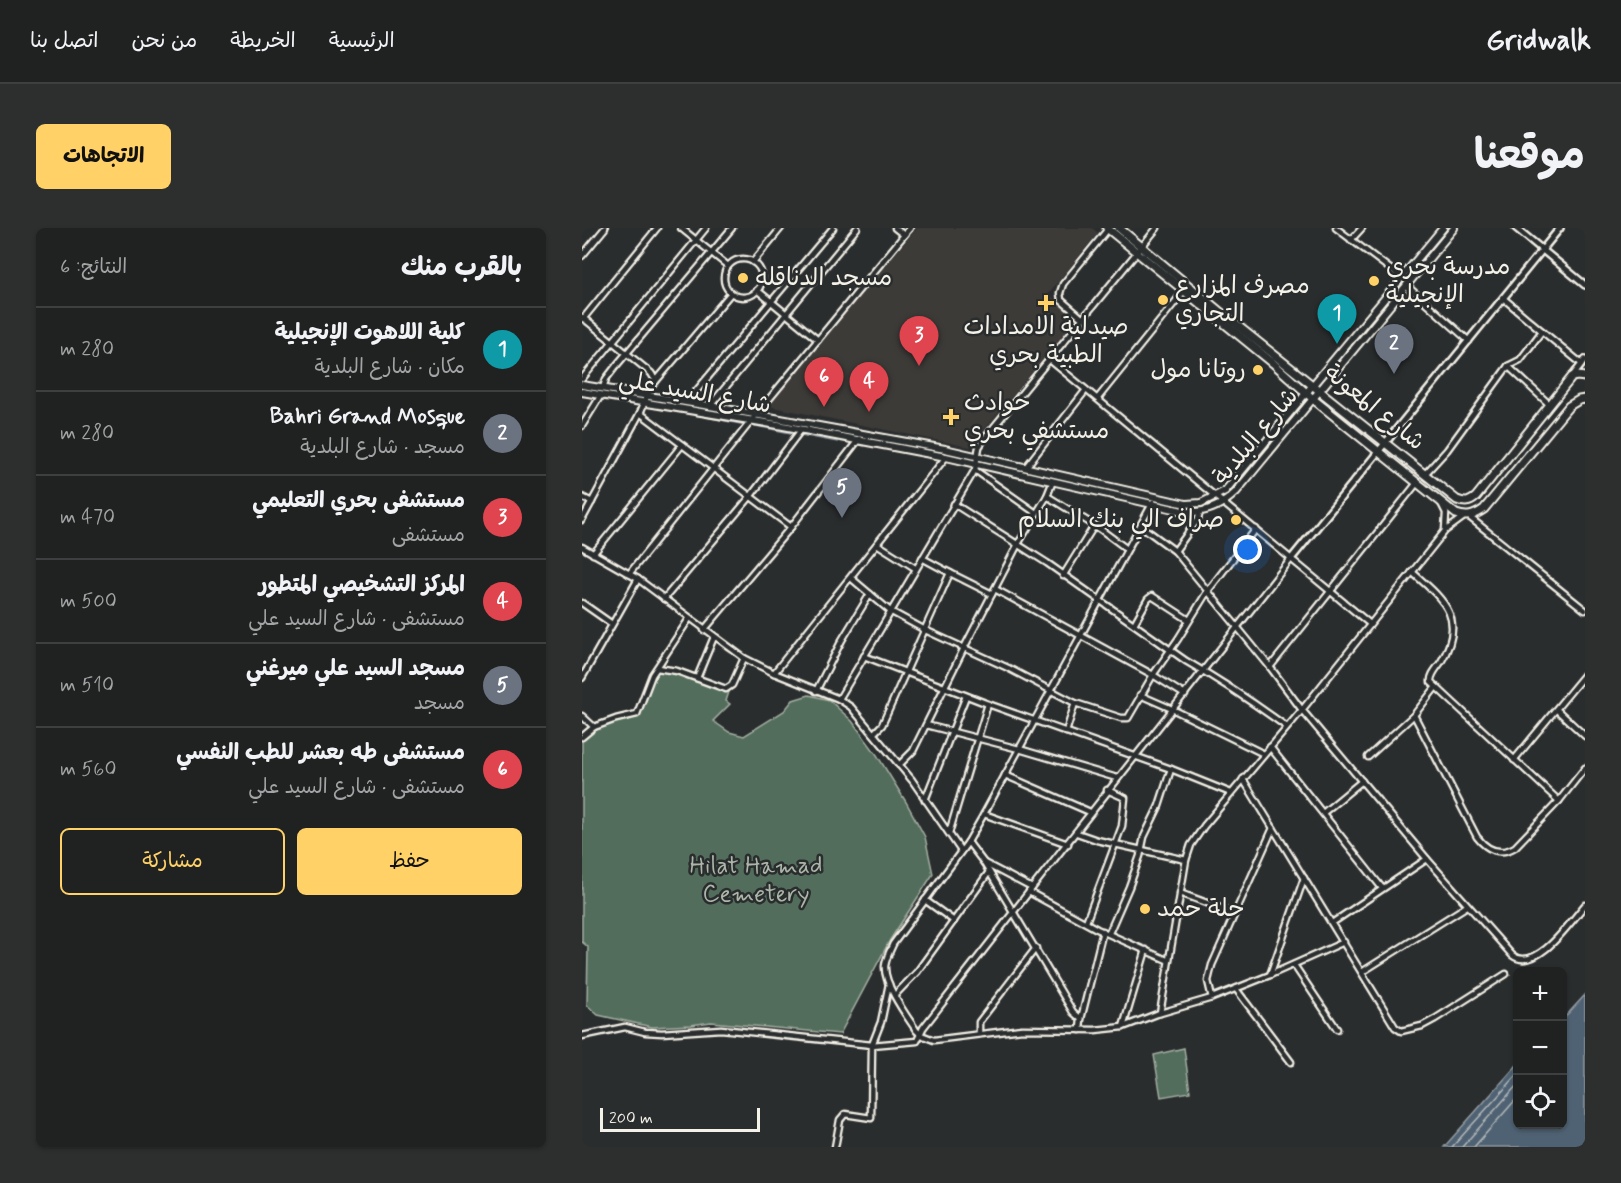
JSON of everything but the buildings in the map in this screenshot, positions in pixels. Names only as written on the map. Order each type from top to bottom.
[{"type":"highway","name":"شارع المعونة","points":[[1107,228],[1140,250],[1317,387],[1457,500],[1464,503],[1471,501],[1572,377]]},
{"type":"highway","name":"شارع المعونة","points":[[1119,228],[1184,291],[1310,396],[1439,501],[1456,514],[1466,517]]},
{"type":"highway","points":[[1572,377],[1585,378]]},
{"type":"highway","points":[[1562,389],[1564,399],[1573,403]]},
{"type":"highway","points":[[1466,517],[1478,514],[1484,509],[1559,417],[1573,403],[1585,399]]},
{"type":"main road","name":"شارع البلدية","points":[[1216,497],[1225,491],[1310,396],[1443,228]]},
{"type":"main road","name":"شارع البلدية","points":[[1317,387],[1454,228]]},
{"type":"main road","name":"شارع السيد علي","points":[[582,385],[602,392]]},
{"type":"main road","name":"شارع السيد علي","points":[[582,392],[602,392],[646,399],[860,438],[946,457],[976,467],[1154,500],[1186,504],[1216,497]]},
{"type":"main road","name":"شارع السيد علي","points":[[646,399],[710,406],[801,430],[977,456],[1154,500],[1187,512],[1200,513]]},
{"type":"main road","name":"شارع البلدية","points":[[1224,503],[1236,492],[1278,433]]},
{"type":"main road","points":[[1200,513],[1224,503]]},
{"type":"street","points":[[582,256],[605,228]]},
{"type":"street","points":[[656,381],[651,373],[583,318],[657,228]]},
{"type":"street","points":[[681,228],[728,266]]},
{"type":"street","points":[[582,379],[706,228]]},
{"type":"street","points":[[582,426],[602,392],[606,379],[732,228]]},
{"type":"street","points":[[753,262],[781,228]]},
{"type":"street","points":[[687,402],[833,228]]},
{"type":"street","points":[[710,406],[857,228]]},
{"type":"street","points":[[895,228],[904,236]]},
{"type":"street","points":[[629,574],[910,228]]},
{"type":"street","points":[[1083,319],[1061,300],[1060,292],[1063,284],[1107,228]]},
{"type":"street","points":[[839,699],[976,467],[979,447],[1157,228]]},
{"type":"street","points":[[1336,228],[1402,278]]},
{"type":"street","points":[[1352,240],[1362,228]]},
{"type":"street","points":[[1515,228],[1585,285]]},
{"type":"street","points":[[582,1036],[626,1027],[645,1032],[662,1033],[721,1029],[872,1045],[913,1042],[921,1035],[923,1028],[1013,911],[1077,833],[1116,778],[1560,228]]},
{"type":"street","points":[[738,259],[753,262],[758,266],[762,276],[757,291],[741,297],[730,293],[724,283],[728,266],[738,259]]},
{"type":"street","points":[[1406,285],[1468,341]]},
{"type":"street","points":[[757,291],[818,340]]},
{"type":"street","points":[[1098,398],[1184,291]]},
{"type":"street","points":[[582,520],[656,381],[730,293]]},
{"type":"street","points":[[1503,298],[1584,362],[1572,377]]},
{"type":"street","points":[[1425,474],[1447,450],[1508,366],[1520,360],[1542,331]]},
{"type":"street","points":[[1050,360],[1370,624]]},
{"type":"street","points":[[1508,366],[1550,405]]},
{"type":"street","points":[[1026,467],[1086,390]]},
{"type":"street","points":[[640,413],[791,527]]},
{"type":"street","points":[[664,599],[750,497],[801,430]]},
{"type":"street","points":[[704,630],[791,527],[860,438]]},
{"type":"street","points":[[593,554],[682,445]]},
{"type":"street","points":[[774,673],[946,457]]},
{"type":"street","points":[[976,467],[1036,513]]},
{"type":"street","points":[[899,765],[913,750],[1018,544],[1047,496],[1053,481]]},
{"type":"street","points":[[1270,668],[1417,483]]},
{"type":"street","points":[[1047,496],[1127,549]]},
{"type":"street","points":[[582,497],[592,502]]},
{"type":"street","points":[[1154,500],[968,842],[893,944],[888,954],[885,970],[890,984],[907,1017],[921,1035],[934,1040],[1022,1029],[1104,1030],[1123,1027],[1160,1013],[1212,998],[1344,942]]},
{"type":"street","points":[[1439,501],[1446,513],[1445,531]]},
{"type":"street","points":[[1174,551],[1193,528],[1200,513],[1201,502]]},
{"type":"street","points":[[954,504],[1018,544],[1186,661],[1204,670],[1287,727]]},
{"type":"street","points":[[1160,1013],[1167,960],[1186,860],[1191,845],[1445,531],[1466,517],[1585,610]]},
{"type":"street","points":[[1063,576],[1094,526]]},
{"type":"street","points":[[1141,526],[1174,551],[1302,710],[1467,906],[1512,955],[1517,959],[1526,960],[1537,955],[1549,946],[1585,904]]},
{"type":"street","points":[[851,578],[890,611],[925,630],[1008,668],[1075,703],[1121,718],[1128,718],[1140,695],[1207,592],[1256,529]]},
{"type":"street","points":[[877,544],[915,568]]},
{"type":"street","points":[[582,547],[638,579],[744,658],[774,673],[839,699],[851,707],[912,780],[961,851]]},
{"type":"street","points":[[922,558],[992,594]]},
{"type":"street","points":[[1412,572],[1438,594],[1452,616],[1451,640],[1430,680],[1559,801]]},
{"type":"street","points":[[874,733],[882,725],[950,573]]},
{"type":"street","points":[[582,678],[638,579]]},
{"type":"street","points":[[995,589],[1185,694]]},
{"type":"street","points":[[816,691],[842,640],[870,594]]},
{"type":"street","points":[[1134,624],[1152,596],[1189,620]]},
{"type":"street","points":[[582,603],[612,624]]},
{"type":"street","points":[[582,737],[594,727],[638,714],[652,675],[689,619]]},
{"type":"street","points":[[698,678],[714,637]]},
{"type":"street","points":[[864,656],[966,696],[1171,769],[1231,794]]},
{"type":"street","points":[[657,668],[677,671],[726,689],[729,688],[744,658]]},
{"type":"street","points":[[1514,760],[1585,674]]},
{"type":"street","points":[[1368,758],[1414,715],[1436,687]]},
{"type":"street","points":[[1140,695],[1264,754]]},
{"type":"street","points":[[926,800],[966,696]]},
{"type":"street","points":[[1066,732],[1075,703]]},
{"type":"street","points":[[950,833],[988,704]]},
{"type":"street","points":[[1557,710],[1585,736]]},
{"type":"street","points":[[1414,715],[1477,837],[1491,850],[1508,852],[1515,847],[1559,801],[1585,768]]},
{"type":"street","points":[[582,716],[594,727]]},
{"type":"street","points":[[926,725],[1019,749],[1116,778]]},
{"type":"street","points":[[1270,747],[1382,888]]},
{"type":"street","points":[[1080,1030],[1081,1019],[1106,932],[1129,886],[1144,837],[1159,806],[1171,769]]},
{"type":"street","points":[[1005,775],[1090,812]]},
{"type":"street","points":[[1243,780],[1344,942],[1390,1022],[1401,1031],[1422,1026],[1435,1019],[1506,974]]},
{"type":"street","points":[[1323,813],[1362,781]]},
{"type":"street","points":[[1086,922],[1122,826],[1125,798],[1107,790]]},
{"type":"street","points":[[984,814],[1068,844]]},
{"type":"street","points":[[1212,998],[1209,974],[1273,828]]},
{"type":"street","points":[[1077,833],[1186,860]]},
{"type":"street","points":[[968,842],[984,863],[1073,1012],[1081,1019]]},
{"type":"street","points":[[1332,923],[1427,859]]},
{"type":"street","points":[[984,863],[1086,922],[1167,960]]},
{"type":"street","points":[[895,995],[911,980],[989,872]]},
{"type":"street","points":[[1270,975],[1304,878]]},
{"type":"street","points":[[1180,893],[1234,913]]},
{"type":"street","points":[[925,900],[954,921]]},
{"type":"street","points":[[1362,972],[1467,906]]},
{"type":"street","points":[[979,1034],[979,1022],[1036,948]]},
{"type":"street","points":[[1123,1027],[1146,950]]},
{"type":"street","points":[[1294,965],[1337,1029]]},
{"type":"street","points":[[835,1147],[840,1120],[845,1114],[871,1118],[872,1045],[881,1022],[890,984]]},
{"type":"street","points":[[1236,989],[1291,1062]]},
{"type":"shaded area","points":[[917,228],[1092,228],[1098,233],[1048,294],[1077,318],[970,447],[768,406]]},
{"type":"green space","name":"Hilat Hamad Cemetery","points":[[664,666],[691,673],[730,689],[726,701],[730,704],[713,721],[729,732],[744,736],[784,711],[793,700],[809,695],[829,700],[852,721],[877,755],[925,837],[933,874],[890,940],[840,1034],[711,1022],[652,1027],[598,1015],[587,1005],[588,947],[582,942],[582,733],[596,726],[639,716],[656,671]]},
{"type":"green space","points":[[1184,1048],[1190,1092],[1161,1097],[1154,1055]]},
{"type":"water","points":[[1585,995],[1585,1147],[1444,1147],[1513,1069],[1513,1129],[1567,1129],[1567,1015]]},
{"type":"waterway","points":[[666,409],[746,425]]},
{"type":"waterway","points":[[751,425],[796,434]]},
{"type":"waterway","points":[[801,435],[838,442]]},
{"type":"place","name":"مسجد الدناقله","points":[[743,278]]},
{"type":"place","name":"مدرسة بحري الإنجيلية","points":[[1374,281]]},
{"type":"place","name":"مصرف المزارع التجاري","points":[[1163,300]]},
{"type":"place","name":"صيدلية الامدادات الطبية بحري","points":[[1046,303]]},
{"type":"place","name":"كلية اللاهوت الإنجيلية","points":[[1337,344]]},
{"type":"place","name":"مستشفى بحري التعليمي","points":[[919,366]]},
{"type":"place","name":"روتانا مول","points":[[1258,370]]},
{"type":"place","name":"Bahri Grand Mosque","points":[[1394,374]]},
{"type":"place","name":"مستشفى طه بعشر للطب النفسي","points":[[824,407]]},
{"type":"place","name":"المركز التشخيصي المتطور","points":[[869,412]]},
{"type":"place","name":"حوادث مستشفي بحري","points":[[951,417]]},
{"type":"place","name":"مسجد السيد علي ميرغني","points":[[842,518]]},
{"type":"place","name":"صراف الي بنك السلام","points":[[1236,520]]},
{"type":"place","name":"حلة حمد","points":[[1145,909]]}]
